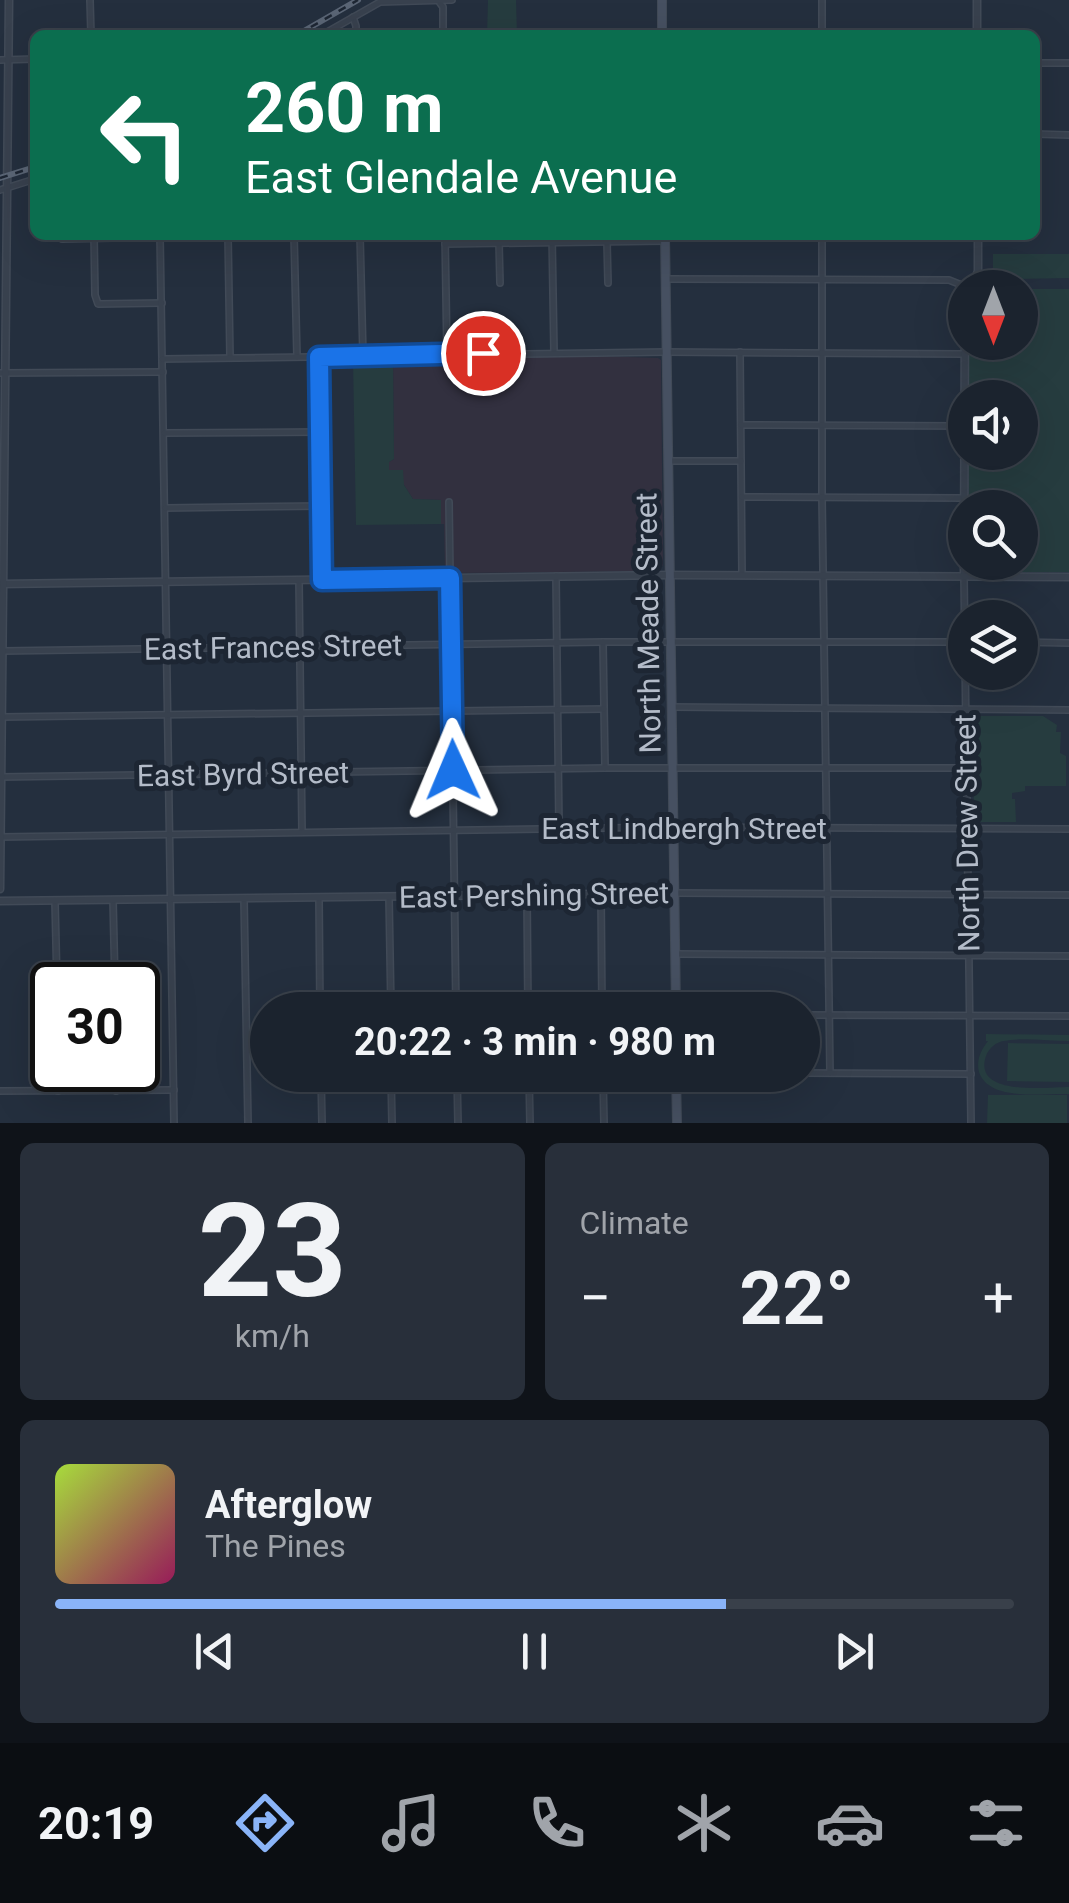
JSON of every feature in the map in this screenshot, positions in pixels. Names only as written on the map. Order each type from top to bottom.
[{"type":"main road","points":[[662,0],[662,30]]},
{"type":"main road","name":"North Meade Street","points":[[665,240],[676,992]]},
{"type":"main road","points":[[676,1092],[677,1123]]},
{"type":"street","points":[[0,889],[4,60],[9,0]]},
{"type":"street","points":[[90,0],[91,30]]},
{"type":"street","points":[[330,30],[386,1],[451,0]]},
{"type":"street","points":[[822,0],[822,30]]},
{"type":"street","points":[[978,0],[978,30]]},
{"type":"street","points":[[440,2],[443,30]]},
{"type":"street","points":[[352,17],[356,30]]},
{"type":"street","points":[[4,60],[30,59]]},
{"type":"street","points":[[1040,63],[1069,63]]},
{"type":"street","points":[[1040,134],[1069,134]]},
{"type":"street","points":[[4,190],[30,182]]},
{"type":"street","points":[[94,240],[98,304],[162,303]]},
{"type":"street","points":[[160,240],[174,1123]]},
{"type":"street","points":[[228,240],[230,358]]},
{"type":"street","points":[[294,240],[297,357]]},
{"type":"street","points":[[360,240],[363,356]]},
{"type":"street","points":[[445,240],[447,354]]},
{"type":"street","points":[[445,244],[539,240]]},
{"type":"street","points":[[552,240],[554,352]]},
{"type":"street","points":[[570,240],[636,240]]},
{"type":"street","points":[[822,240],[830,1073]]},
{"type":"street","points":[[978,240],[978,270]]},
{"type":"street","points":[[607,242],[608,283]]},
{"type":"street","points":[[499,243],[500,283]]},
{"type":"street","points":[[666,279],[948,280]]},
{"type":"street","points":[[162,358],[554,352],[948,354]]},
{"type":"street","points":[[740,352],[742,575]]},
{"type":"street","points":[[319,357],[322,580]]},
{"type":"street","points":[[2,373],[163,372]]},
{"type":"street","points":[[740,425],[948,426]]},
{"type":"street","points":[[164,433],[320,432]]},
{"type":"street","points":[[668,460],[741,460]]},
{"type":"street","points":[[742,497],[948,498]]},
{"type":"street","points":[[449,502],[456,992]]},
{"type":"street","points":[[165,508],[321,506]]},
{"type":"street","points":[[1,584],[670,575],[948,576]]},
{"type":"street","points":[[556,576],[560,828]]},
{"type":"street","points":[[1038,577],[1069,577]]},
{"type":"street","points":[[299,580],[302,832]]},
{"type":"street","name":"East Frances Street","points":[[1,651],[557,642],[948,642]]},
{"type":"street","points":[[603,642],[605,768]]},
{"type":"street","points":[[1038,642],[1069,642]]},
{"type":"street","name":"North Drew Street","points":[[965,690],[971,1123]]},
{"type":"street","points":[[1,718],[604,708]]},
{"type":"street","points":[[672,708],[1069,710]]},
{"type":"street","name":"East Byrd Street","points":[[1,777],[605,768],[966,768]]},
{"type":"street","name":"East Lindbergh Street","points":[[1,837],[673,827],[1069,829]]},
{"type":"street","name":"East Pershing Street","points":[[0,901],[674,893],[1069,896]]},
{"type":"street","points":[[601,894],[602,992]]},
{"type":"street","points":[[527,896],[528,992]]},
{"type":"street","points":[[388,897],[390,992]]},
{"type":"street","points":[[319,898],[320,992]]},
{"type":"street","points":[[244,899],[248,1123]]},
{"type":"street","points":[[55,900],[56,962]]},
{"type":"street","points":[[114,900],[115,962]]},
{"type":"street","points":[[675,954],[1069,956]]},
{"type":"street","points":[[820,1015],[1069,1016]]},
{"type":"street","points":[[820,1073],[970,1074]]},
{"type":"street","points":[[160,1090],[174,1090]]},
{"type":"street","points":[[0,1091],[30,1091]]},
{"type":"street","points":[[321,1092],[322,1123]]},
{"type":"street","points":[[392,1092],[392,1123]]},
{"type":"street","points":[[457,1092],[458,1123]]},
{"type":"street","points":[[530,1092],[530,1123]]},
{"type":"street","points":[[603,1092],[604,1123]]},
{"type":"shaded area","points":[[597,356],[661,360],[663,565],[659,571],[445,573],[441,500],[413,499],[389,470],[389,462],[394,459],[393,360]]},
{"type":"green space","points":[[488,0],[516,0],[517,30],[487,30]]},
{"type":"green space","points":[[993,254],[1069,254],[1069,278],[1038,279],[1038,270],[993,269]]},
{"type":"green space","points":[[1038,289],[1069,289],[1069,572],[1038,572],[1038,490],[969,490],[968,470],[1038,470],[1038,380],[968,380],[967,360],[1038,360]]},
{"type":"green space","points":[[353,360],[393,360],[394,459],[389,462],[389,470],[403,470],[404,485],[413,499],[441,500],[441,524],[356,525]]},
{"type":"green space","points":[[973,716],[1043,716],[1057,725],[1056,732],[1061,732],[1060,753],[1066,756],[1066,786],[1025,786],[1025,791],[1012,793],[1016,822],[974,822]]},
{"type":"green space","points":[[986,1034],[1069,1035],[1069,1041],[1020,1039],[998,1043],[987,1053],[985,1069],[990,1078],[1001,1084],[1069,1087],[1069,1094],[1018,1094],[985,1082],[978,1063],[988,1041]]},
{"type":"green space","points":[[1008,1043],[1069,1044],[1069,1082],[1007,1081]]},
{"type":"green space","points":[[988,1095],[1067,1095],[1067,1123],[987,1123]]},
{"type":"railway","points":[[306,30],[358,0]]},
{"type":"railway","points":[[0,178],[30,169]]},
{"type":"route","points":[[453,770],[450,578],[322,580],[319,357],[483,353]]}]
